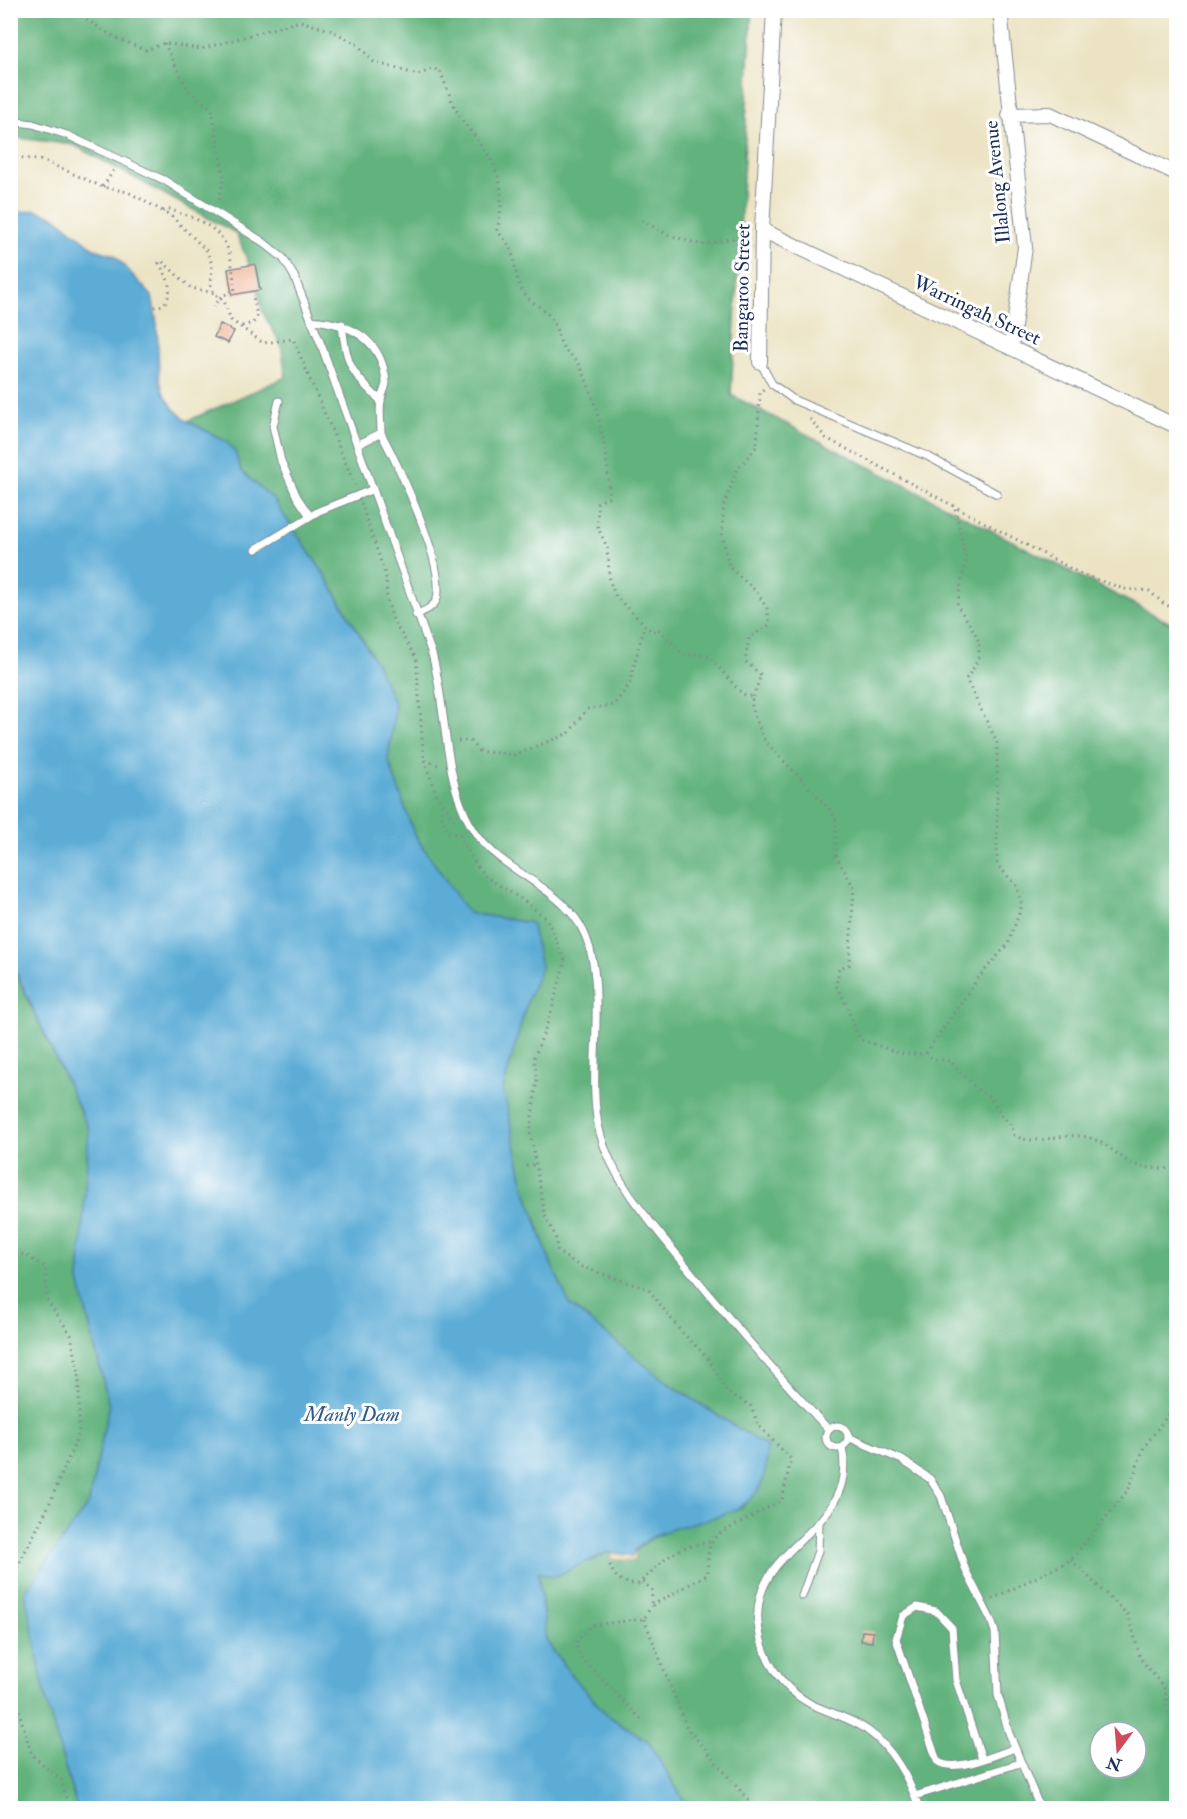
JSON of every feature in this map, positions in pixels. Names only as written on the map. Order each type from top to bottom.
[{"type":"street","name":"Bangaroo Street","points":[[760,362],[762,230],[774,10]]},
{"type":"street","name":"Illalong Avenue","points":[[1000,10],[1025,247],[1011,348]]},
{"type":"street","points":[[1010,115],[1050,114],[1176,173]]},
{"type":"street","name":"Warringah Street","points":[[762,230],[1176,426]]},
{"type":"lane","points":[[10,121],[33,124],[67,135],[164,180],[264,242],[283,258],[294,276],[311,320],[441,684],[452,769],[463,810],[478,836],[563,905],[581,926],[593,965],[597,1108],[600,1133],[624,1187],[700,1284],[828,1429]]},
{"type":"lane","points":[[311,320],[342,324],[360,333],[382,362],[386,385],[381,401],[381,433],[418,510],[438,579],[438,597],[435,604],[416,615]]},
{"type":"lane","points":[[342,324],[345,356],[358,380],[381,401]]},
{"type":"lane","name":"Bangaroo Street","points":[[760,362],[772,384],[794,400],[927,456],[997,494]]},
{"type":"lane","points":[[279,401],[273,426],[281,461],[297,497],[310,516]]},
{"type":"lane","points":[[357,445],[381,433]]},
{"type":"lane","points":[[256,549],[310,516],[371,490]]},
{"type":"lane","points":[[842,1447],[834,1448],[827,1444],[825,1436],[828,1429],[835,1426],[842,1427],[848,1437],[902,1460],[930,1479],[941,1496],[966,1571],[995,1632],[998,1695],[1020,1762],[1040,1809]]},
{"type":"lane","points":[[848,1437],[842,1447],[845,1461],[841,1490],[819,1523],[780,1559],[759,1592],[757,1609],[765,1653],[787,1687],[809,1702],[867,1729],[883,1743],[915,1796],[919,1809]]},
{"type":"lane","points":[[802,1596],[818,1551],[819,1523]]},
{"type":"lane","points":[[982,1759],[956,1680],[952,1628],[936,1611],[917,1607],[903,1616],[896,1639],[937,1761],[950,1767],[982,1759],[1015,1748]]},
{"type":"lane","points":[[915,1796],[1020,1762]]},
{"type":"path","points":[[71,10],[116,38],[146,50],[164,43],[201,49],[300,21],[333,31],[358,45],[374,62],[418,75],[432,69],[440,70],[468,129],[494,160],[503,206],[497,230],[511,249],[523,292],[549,315],[563,347],[577,361],[590,389],[601,426],[602,446],[607,458],[609,497],[597,503],[598,528],[607,548],[610,582],[616,597],[644,627],[652,632],[658,629],[685,656],[692,654],[709,656],[742,694],[753,697]]},
{"type":"path","points":[[164,43],[189,91],[212,110],[224,178],[217,203]]},
{"type":"path","points":[[10,156],[44,161],[103,187],[128,192],[163,211],[206,250],[212,264],[211,286],[214,293]]},
{"type":"path","points":[[103,187],[119,160]]},
{"type":"path","points":[[163,211],[170,210],[182,216],[193,217],[215,229],[227,242],[235,291],[221,296],[214,307]]},
{"type":"path","points":[[642,220],[668,235],[702,245],[754,234],[762,230]]},
{"type":"path","points":[[154,307],[163,305],[169,295],[168,278],[159,263],[162,261],[191,288],[221,296],[231,320],[263,343],[293,339],[344,454],[359,495],[386,577],[387,600],[393,620],[416,658],[424,760],[442,804],[462,834],[477,867],[486,877],[547,919],[564,961],[551,1012],[534,1058],[537,1079],[530,1132],[545,1216],[555,1235],[558,1252],[579,1266],[648,1289],[679,1329],[707,1357],[728,1393],[750,1405],[759,1426],[791,1459],[782,1500],[717,1535],[711,1542],[708,1553],[708,1574],[694,1580],[684,1589],[668,1594],[651,1606],[644,1618]]},
{"type":"path","points":[[240,326],[253,323],[257,316],[253,296]]},
{"type":"path","points":[[772,384],[760,392],[757,446],[737,470],[724,505],[722,534],[729,567],[756,591],[768,610],[769,625],[749,638],[745,661],[761,675],[751,702],[754,715],[765,741],[832,812],[836,821],[836,856],[854,888],[849,965],[839,968],[836,986],[846,1000],[851,1022],[861,1040],[878,1044],[897,1054],[926,1053],[933,1059],[950,1061],[977,1089],[992,1098],[1002,1116],[1012,1126],[1014,1135],[1022,1140],[1040,1141],[1079,1136],[1106,1144],[1138,1166],[1176,1169]]},
{"type":"path","points":[[794,400],[826,438],[954,504],[1081,574],[1124,589],[1149,591],[1176,610]]},
{"type":"path","points":[[926,1053],[979,977],[1008,944],[1022,905],[1017,886],[998,865],[997,742],[966,679],[979,663],[980,641],[957,604],[966,559],[954,504]]},
{"type":"path","points":[[447,732],[457,741],[470,741],[479,751],[515,755],[569,733],[587,709],[614,705],[629,685],[644,627]]},
{"type":"path","points":[[424,760],[452,769]]},
{"type":"path","points":[[442,804],[441,813],[447,832],[462,834]]},
{"type":"path","points":[[526,1166],[535,1165]]},
{"type":"path","points":[[10,1252],[26,1255],[46,1268],[47,1300],[71,1335],[79,1373],[79,1433],[48,1507],[10,1581]]},
{"type":"path","points":[[982,1603],[1071,1560],[1129,1489],[1144,1447],[1176,1404]]},
{"type":"path","points":[[610,1565],[612,1573],[620,1581],[638,1584],[674,1551],[684,1546],[711,1542]]},
{"type":"path","points":[[1071,1560],[1129,1616],[1140,1658],[1165,1689],[1168,1712],[1176,1733]]},
{"type":"path","points":[[642,1581],[652,1590],[651,1606]]},
{"type":"path","points":[[640,1719],[582,1659],[577,1650],[577,1641],[592,1625],[644,1618]]},
{"type":"path","points":[[644,1618],[687,1728],[755,1809]]},
{"type":"path","points":[[10,1695],[17,1705],[32,1755],[61,1780],[69,1809]]},
{"type":"green space","points":[[11,11],[752,11],[731,395],[1176,626],[1176,1808],[688,1808],[648,1741],[607,1715],[571,1675],[546,1641],[538,1571],[591,1561],[608,1552],[632,1556],[640,1547],[666,1531],[743,1507],[767,1447],[666,1382],[570,1305],[550,1262],[523,1182],[503,1089],[527,1002],[540,967],[531,923],[468,913],[414,834],[388,759],[395,705],[375,661],[326,577],[273,499],[241,471],[235,452],[215,435],[187,421],[286,377],[281,344],[263,313],[256,280],[236,233],[74,145],[11,137]]},
{"type":"green space","points":[[10,961],[89,1130],[79,1281],[109,1405],[89,1503],[26,1592],[47,1704],[77,1808],[11,1808]]},
{"type":"sand","points":[[614,1549],[622,1554],[637,1550],[635,1561],[610,1559]]},
{"type":"water","name":"Manly Dam","points":[[35,210],[55,217],[95,249],[114,255],[152,296],[157,324],[159,376],[163,392],[173,408],[187,421],[227,442],[235,452],[241,471],[273,499],[326,577],[375,661],[395,705],[388,759],[414,834],[468,913],[531,923],[541,967],[527,1002],[503,1089],[523,1182],[550,1262],[570,1305],[666,1382],[767,1447],[763,1480],[753,1496],[738,1508],[720,1516],[660,1533],[644,1543],[632,1556],[608,1552],[553,1577],[538,1572],[546,1641],[571,1675],[607,1715],[648,1741],[688,1808],[77,1808],[47,1704],[25,1592],[89,1503],[109,1405],[79,1281],[89,1130],[11,961],[10,214]]},
{"type":"building","points":[[255,264],[260,290],[232,295],[228,269]]},
{"type":"building","points":[[220,324],[234,331],[228,343],[214,337]]},
{"type":"building","points":[[862,1631],[873,1632],[872,1642],[861,1641]]}]
